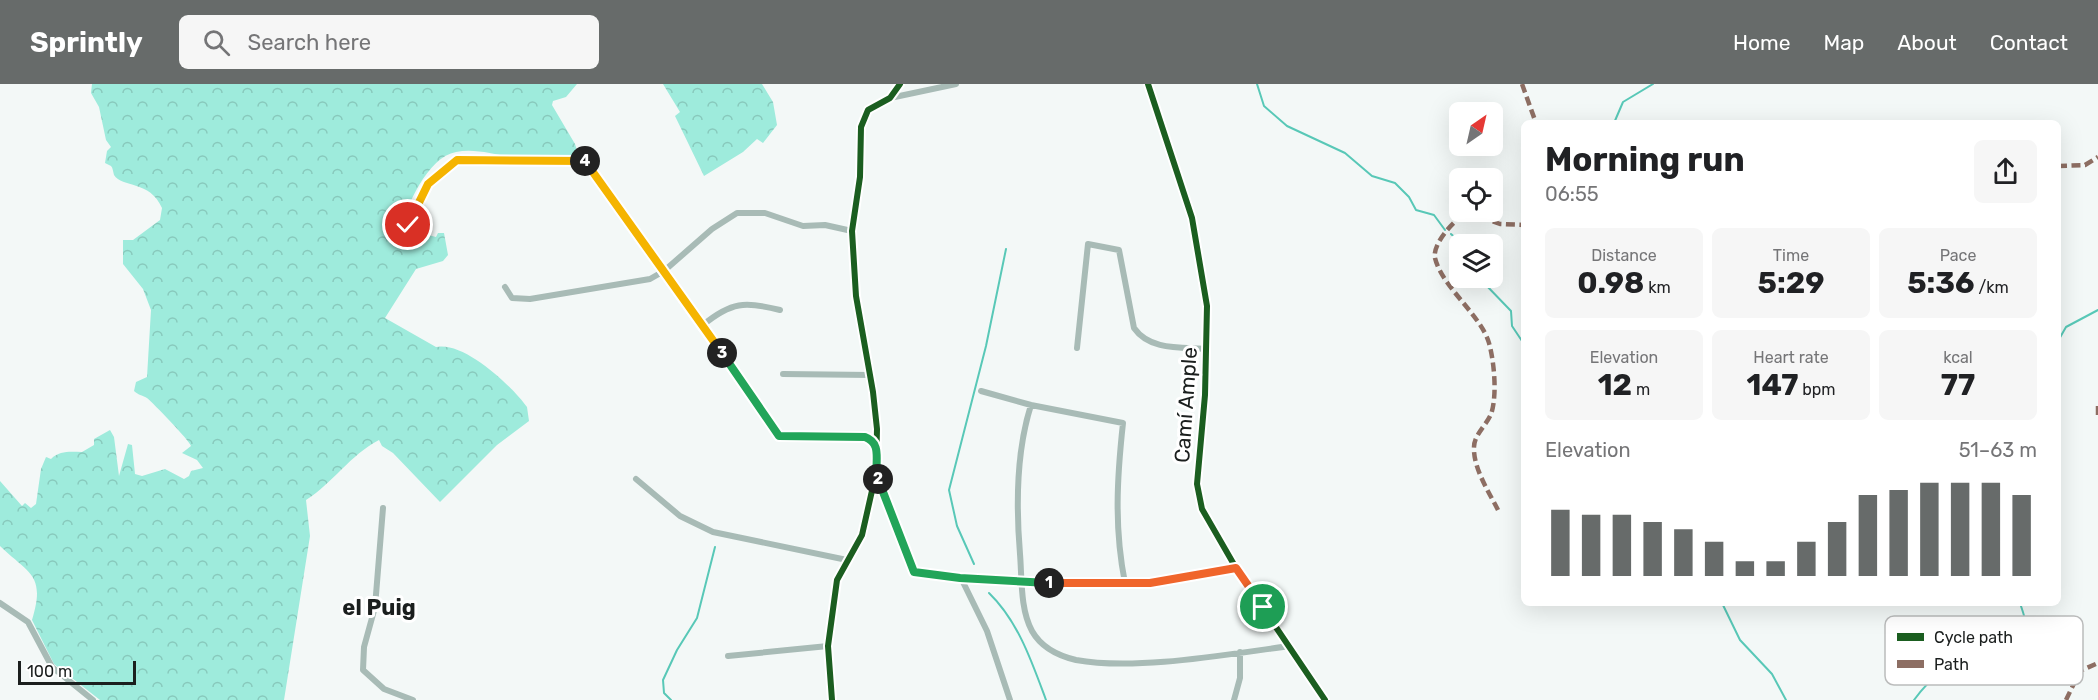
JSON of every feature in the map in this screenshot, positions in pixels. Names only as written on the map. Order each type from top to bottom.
[{"type":"street","points":[[890,98],[900,84]]},
{"type":"street","points":[[832,700],[828,646],[837,580],[862,535],[876,473],[877,447],[871,375],[856,296],[852,231],[860,177],[861,127],[868,110],[890,98],[956,84]]},
{"type":"street","name":"Camí Ample","points":[[1149,84],[1192,218],[1207,306],[1207,349],[1197,484],[1202,509],[1236,568],[1325,700]]},
{"type":"street","points":[[408,225],[428,184],[457,160],[584,160],[703,325],[779,436],[865,437],[872,440],[877,447]]},
{"type":"street","points":[[505,286],[512,298],[530,298],[650,279],[664,271],[712,229],[737,213],[765,213],[803,226],[825,225],[852,231]]},
{"type":"street","points":[[1077,348],[1088,244],[1119,250],[1134,328],[1140,337],[1153,344],[1207,349]]},
{"type":"street","points":[[703,325],[718,312],[732,306],[751,303],[780,309]]},
{"type":"street","points":[[783,374],[871,375]]},
{"type":"street","points":[[981,391],[1031,405],[1123,423],[1115,506],[1117,546],[1125,583]]},
{"type":"street","points":[[1031,405],[1019,473],[1018,535],[1026,614],[1032,631],[1046,647],[1078,660],[1134,663],[1290,646]]},
{"type":"street","points":[[876,473],[914,572],[1022,583],[1150,583],[1236,568]]},
{"type":"street","points":[[636,479],[680,516],[713,532],[847,560]]},
{"type":"street","points":[[383,508],[375,607],[364,647],[363,670],[384,689],[413,700]]},
{"type":"street","points":[[960,578],[987,632],[1010,700]]},
{"type":"street","points":[[0,603],[28,622],[52,667],[93,700]]},
{"type":"street","points":[[728,656],[828,646]]},
{"type":"street","points":[[1234,700],[1240,678],[1240,652]]},
{"type":"green space","points":[[92,84],[577,84],[566,97],[553,101],[552,105],[575,144],[579,157],[564,155],[523,159],[478,151],[463,151],[446,156],[427,173],[407,210],[401,232],[404,236],[413,231],[436,237],[438,233],[444,233],[448,255],[443,261],[416,269],[385,318],[436,347],[447,347],[460,351],[486,366],[520,398],[527,407],[529,421],[497,445],[440,502],[393,453],[382,446],[379,440],[359,453],[325,486],[306,500],[310,536],[284,700],[100,700],[54,664],[32,620],[36,605],[36,584],[27,570],[0,546],[0,481],[22,506],[25,503],[31,508],[36,504],[41,469],[46,457],[51,459],[62,453],[82,452],[94,445],[94,439],[110,430],[114,437],[119,476],[128,444],[132,445],[135,474],[142,476],[165,469],[184,479],[191,471],[203,468],[197,460],[182,453],[191,446],[178,430],[147,398],[134,391],[136,382],[147,377],[151,310],[143,289],[123,264],[123,240],[133,240],[160,220],[162,208],[151,193],[118,179],[111,166],[105,163],[107,151],[111,147],[106,140],[99,107],[91,93]]},
{"type":"green space","points":[[663,84],[762,84],[773,102],[777,125],[763,143],[757,139],[743,152],[704,176],[675,116],[680,112]]},
{"type":"waterway","points":[[1257,84],[1264,106],[1287,126],[1345,153],[1372,176],[1395,183],[1409,197],[1416,210],[1434,215],[1445,230]]},
{"type":"waterway","points":[[1615,120],[1623,102],[1653,84]]},
{"type":"waterway","points":[[974,564],[957,526],[949,490],[986,346],[1006,249]]},
{"type":"waterway","points":[[1489,288],[1511,311],[1512,326],[1521,340]]},
{"type":"waterway","points":[[2061,336],[2066,327],[2098,310]]},
{"type":"waterway","points":[[671,700],[664,693],[663,680],[677,650],[697,618],[715,547]]},
{"type":"waterway","points":[[989,593],[1016,629],[1046,700]]},
{"type":"waterway","points":[[1723,606],[1740,640],[1772,674],[1786,700]]},
{"type":"waterway","points":[[2021,606],[2024,616]]},
{"type":"waterway","points":[[1914,700],[1926,685]]},
{"type":"marked path","points":[[1522,84],[1535,120]]},
{"type":"marked path","points":[[2061,166],[2085,165],[2098,157]]},
{"type":"marked path","points":[[1498,510],[1482,480],[1474,455],[1475,442],[1494,403],[1494,377],[1489,343],[1485,332],[1445,280],[1435,258],[1435,252],[1441,238],[1457,220],[1468,212],[1500,224],[1521,225]]},
{"type":"marked path","points":[[2098,406],[2098,417]]},
{"type":"marked path","points":[[2083,670],[2098,663]]},
{"type":"marked path","points":[[2066,700],[2073,685]]},
{"type":"cycle path","points":[[832,700],[828,646],[837,580],[862,535],[876,473],[877,429],[873,392],[856,296],[852,231],[860,177],[861,127],[868,110],[890,98],[900,84]]},
{"type":"cycle path","points":[[1148,84],[1192,218],[1207,306],[1205,395],[1197,484],[1202,509],[1236,568],[1325,700]]},
{"type":"cycle path","points":[[408,225],[428,184],[457,160],[584,160],[779,436],[865,437],[872,440],[877,447]]},
{"type":"district","name":"el Puig","points":[[379,607]]},
{"type":"route","points":[[408,225],[428,184],[457,160],[584,160],[703,325],[779,436],[865,437],[872,440],[877,447],[876,473],[914,572],[1022,583],[1150,583],[1236,568],[1263,607]]}]
